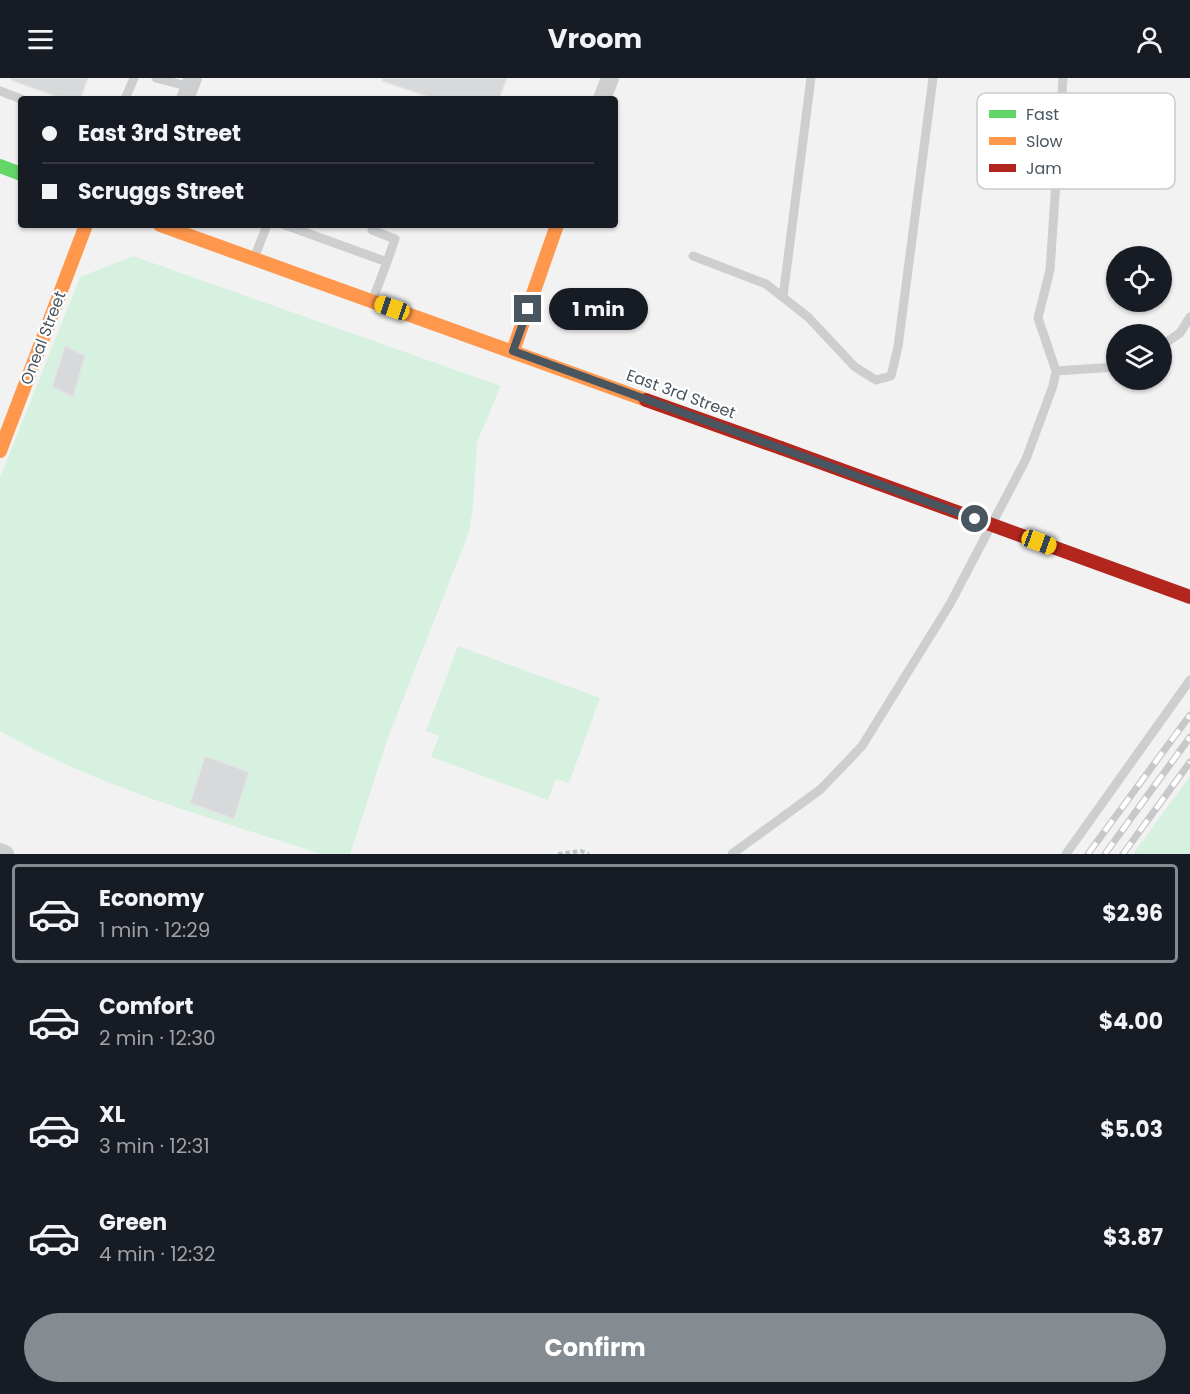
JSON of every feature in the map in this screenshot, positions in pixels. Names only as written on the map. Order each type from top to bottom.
[{"type":"main road","points":[[0,166],[18,173]]},
{"type":"main road","name":"Oneal Street","points":[[0,451],[85,228]]},
{"type":"main road","name":"East 3rd Street","points":[[168,228],[1190,597]]},
{"type":"main road","points":[[513,351],[556,228]]},
{"type":"street","points":[[603,96],[610,78]]},
{"type":"street","points":[[0,852],[5,854]]},
{"type":"lane","points":[[126,96],[134,78]]},
{"type":"lane","points":[[156,78],[189,88]]},
{"type":"lane","points":[[783,297],[811,78]]},
{"type":"lane","points":[[693,256],[766,284],[808,317],[855,367],[876,380],[891,376],[898,347],[933,78]]},
{"type":"lane","points":[[1062,93],[1063,78]]},
{"type":"lane","points":[[0,91],[18,98]]},
{"type":"lane","points":[[732,854],[821,789],[861,746],[950,604],[1026,459],[1053,386],[1056,371],[1038,318],[1050,270],[1055,189]]},
{"type":"lane","points":[[254,259],[266,228]]},
{"type":"lane","points":[[293,228],[387,262]]},
{"type":"lane","points":[[372,230],[395,238],[372,301]]},
{"type":"lane","points":[[1172,338],[1180,333],[1190,316]]},
{"type":"lane","points":[[1056,371],[1106,368]]},
{"type":"lane","points":[[1066,854],[1190,680]]},
{"type":"path","points":[[558,854],[581,851],[589,854]]},
{"type":"green space","points":[[133,256],[501,386],[477,442],[469,532],[389,735],[350,854],[320,854],[157,800],[77,769],[0,731],[0,478],[80,277]],"holes":[[[205,756],[249,772],[235,818],[190,803]]]},
{"type":"green space","points":[[458,646],[600,698],[569,783],[556,779],[548,800],[431,757],[439,736],[426,731]]},
{"type":"green space","points":[[1190,776],[1190,854],[1133,854]]},
{"type":"building","points":[[11,78],[88,78],[81,96],[55,96],[11,80]]},
{"type":"building","points":[[383,78],[507,78],[500,96],[426,96],[382,81]]},
{"type":"building","points":[[65,346],[85,356],[73,397],[52,387]]},
{"type":"building","points":[[205,756],[249,772],[234,819],[190,803]]},
{"type":"railway","points":[[1088,854],[1190,715]]},
{"type":"railway","points":[[1105,854],[1190,737]]},
{"type":"railway","points":[[1123,854],[1190,762]]},
{"type":"traffic: fast","points":[[0,166],[18,173]]},
{"type":"traffic: slow","points":[[0,451],[85,228]]},
{"type":"traffic: slow","points":[[168,228],[646,400]]},
{"type":"traffic: slow","points":[[513,351],[556,228]]},
{"type":"traffic: jam","points":[[646,400],[781,448]]},
{"type":"traffic: jam","points":[[781,448],[1190,597]]},
{"type":"route","points":[[528,309],[513,351],[975,519]]}]
